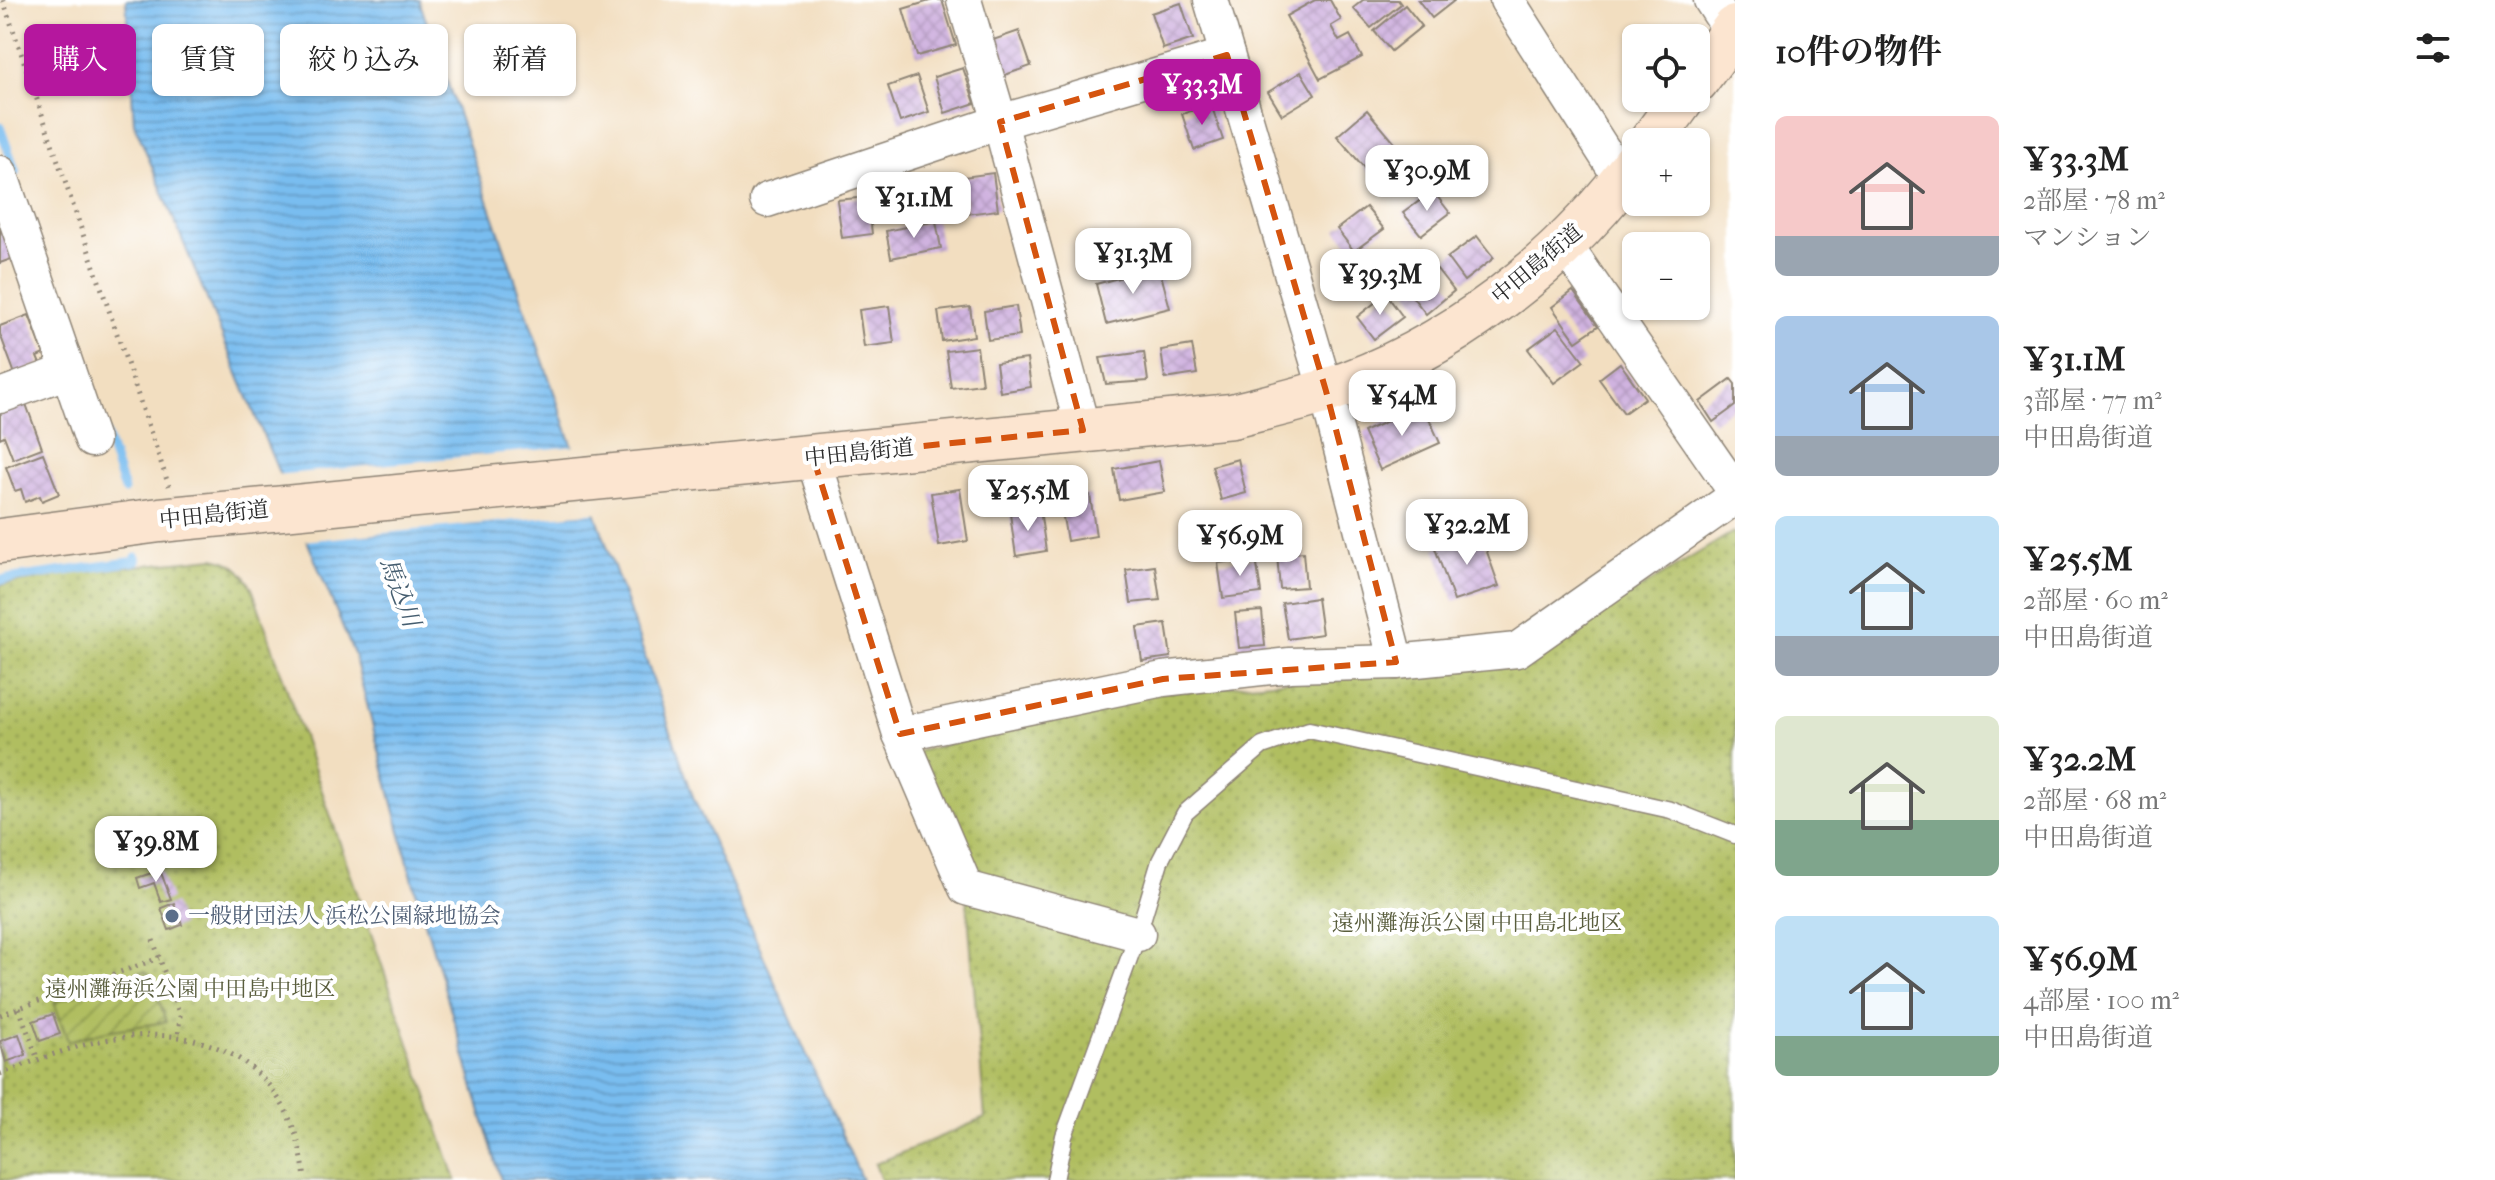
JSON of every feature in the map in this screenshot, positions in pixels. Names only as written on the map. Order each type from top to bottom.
[{"type":"street","points":[[964,0],[1083,430]]},
{"type":"street","points":[[1211,0],[1326,391],[1396,662]]},
{"type":"street","points":[[1507,0],[1622,161]]},
{"type":"street","points":[[1710,56],[1728,24]]},
{"type":"street","points":[[767,200],[1000,122],[1227,55]]},
{"type":"street","points":[[0,173],[92,440]]},
{"type":"street","name":"中田島街道","points":[[0,541],[205,516],[1232,416],[1326,391],[1370,374],[1434,342],[1505,294],[1564,244],[1622,179]]},
{"type":"street","points":[[900,734],[1163,679],[1290,665],[1396,662],[1517,650],[1735,494],[1564,244]]},
{"type":"street","points":[[0,396],[68,371]]},
{"type":"street","points":[[813,457],[900,734],[966,888],[1138,934]]},
{"type":"lane","points":[[1055,1180],[1064,1136],[1138,934],[1160,861],[1185,813],[1262,746],[1309,730],[1671,810],[1735,835]]},
{"type":"path","points":[[3,0],[170,491]]},
{"type":"path","points":[[153,940],[180,1016],[178,1037]]},
{"type":"path","points":[[0,1015],[159,958]]},
{"type":"path","points":[[19,1008],[38,1060]]},
{"type":"path","points":[[0,1074],[108,1039],[178,1037],[219,1047],[246,1063],[268,1084],[286,1109],[298,1137],[305,1180]]},
{"type":"highlighted area","points":[[1227,55],[1326,391],[1396,662],[1163,679],[900,734],[813,457],[1083,430],[1000,122]]},
{"type":"green space","name":"遠州灘海浜公園 中田島北地区","points":[[1733,532],[1735,1180],[881,1180],[875,1164],[985,1118],[966,889],[908,754],[1158,692],[1522,660]]},
{"type":"green space","name":"遠州灘海浜公園 中田島中地区","points":[[214,558],[237,567],[252,588],[456,1180],[0,1180],[0,585],[88,571]]},
{"type":"green space","points":[[145,971],[152,977],[166,1022],[106,1031],[68,1041],[54,1002]]},
{"type":"water","name":"馬込川","points":[[126,0],[419,0],[427,24],[280,24],[280,96],[448,96],[448,84],[694,799],[862,1180],[501,1180],[414,885],[354,654],[134,123],[136,24],[128,24]]},
{"type":"pier","points":[[577,446],[599,512],[303,541],[275,475]]},
{"type":"building","points":[[942,0],[956,45],[917,56],[903,9]]},
{"type":"building","points":[[1315,0],[1330,0],[1341,20],[1331,26],[1339,41],[1350,35],[1362,57],[1320,79],[1286,16]]},
{"type":"building","points":[[1363,0],[1398,0],[1401,4],[1371,28],[1353,8]]},
{"type":"building","points":[[1418,0],[1455,0],[1432,18]]},
{"type":"building","points":[[1181,3],[1193,39],[1163,49],[1151,13]]},
{"type":"building","points":[[1405,5],[1422,26],[1391,51],[1374,31]]},
{"type":"building","points":[[1019,31],[1031,66],[1002,76],[990,41]]},
{"type":"building","points":[[963,68],[975,103],[945,113],[934,77]]},
{"type":"building","points":[[1301,72],[1315,95],[1282,115],[1268,92]]},
{"type":"building","points":[[917,76],[929,112],[900,122],[888,86]]},
{"type":"building","points":[[1211,104],[1223,140],[1194,150],[1182,114]]},
{"type":"building","points":[[1367,110],[1409,160],[1379,185],[1337,136]]},
{"type":"building","points":[[993,173],[998,210],[967,214],[963,177]]},
{"type":"building","points":[[1433,191],[1450,213],[1421,235],[1403,213]]},
{"type":"building","points":[[868,197],[872,234],[842,238],[837,200]]},
{"type":"building","points":[[1366,207],[1384,229],[1354,251],[1337,229]]},
{"type":"building","points":[[0,221],[14,258],[0,263]]},
{"type":"building","points":[[936,221],[941,248],[891,258],[886,231]]},
{"type":"building","points":[[1477,236],[1494,258],[1464,281],[1447,258]]},
{"type":"building","points":[[1159,267],[1170,308],[1106,324],[1096,284]]},
{"type":"building","points":[[1437,269],[1454,291],[1426,314],[1408,291]]},
{"type":"building","points":[[1573,291],[1598,326],[1576,341],[1552,307]]},
{"type":"building","points":[[1386,294],[1403,317],[1374,339],[1357,317]]},
{"type":"building","points":[[889,306],[894,343],[864,347],[859,310]]},
{"type":"building","points":[[1016,306],[1020,336],[988,340],[984,311]]},
{"type":"building","points":[[970,307],[974,336],[942,341],[938,311]]},
{"type":"building","points":[[29,315],[44,354],[37,357],[40,364],[15,374],[0,326]]},
{"type":"building","points":[[1558,327],[1584,361],[1554,383],[1528,349]]},
{"type":"building","points":[[1192,345],[1197,374],[1165,379],[1161,350]]},
{"type":"building","points":[[977,347],[982,384],[951,388],[946,351]]},
{"type":"building","points":[[1144,352],[1148,381],[1106,384],[1100,358]]},
{"type":"building","points":[[1027,359],[1031,387],[1000,392],[996,363]]},
{"type":"building","points":[[1620,363],[1645,398],[1624,413],[1599,379]]},
{"type":"building","points":[[1731,379],[1735,384],[1735,406],[1713,422],[1700,402]]},
{"type":"building","points":[[26,404],[42,448],[13,459],[4,436],[0,438],[0,414]]},
{"type":"building","points":[[1423,405],[1440,443],[1380,470],[1363,432]]},
{"type":"building","points":[[43,453],[59,494],[42,501],[40,496],[25,502],[21,489],[15,491],[6,467]]},
{"type":"building","points":[[1238,459],[1246,493],[1221,500],[1212,466]]},
{"type":"building","points":[[1159,461],[1165,492],[1119,500],[1114,469]]},
{"type":"building","points":[[960,489],[968,541],[939,546],[931,493]]},
{"type":"building","points":[[1090,495],[1096,536],[1067,541],[1060,499]]},
{"type":"building","points":[[1040,510],[1046,551],[1016,556],[1010,514]]},
{"type":"building","points":[[1286,512],[1291,545],[1250,552],[1245,519]]},
{"type":"building","points":[[1480,532],[1499,586],[1454,601],[1435,548]]},
{"type":"building","points":[[1303,552],[1306,587],[1280,589],[1277,555]]},
{"type":"building","points":[[1256,558],[1261,593],[1223,598],[1218,563]]},
{"type":"building","points":[[1155,566],[1160,600],[1131,603],[1126,570]]},
{"type":"building","points":[[1317,598],[1322,634],[1288,639],[1282,603]]},
{"type":"building","points":[[1262,611],[1265,646],[1239,648],[1235,613]]},
{"type":"building","points":[[1166,623],[1171,657],[1142,661],[1137,627]]},
{"type":"building","points":[[160,870],[171,899],[161,902],[154,883],[140,888],[137,878]]},
{"type":"building","points":[[174,903],[182,925],[169,930],[161,908]]},
{"type":"building","points":[[53,1014],[60,1034],[40,1041],[33,1021]]},
{"type":"building","points":[[19,1034],[26,1055],[6,1062],[0,1041]]},
{"type":"waterway","points":[[0,127],[16,172]]},
{"type":"waterway","points":[[105,432],[124,490]]},
{"type":"waterway","points":[[0,580],[137,561],[136,557]]},
{"type":"place","name":"一般財団法人 浜松公園緑地協会","points":[[172,916]]}]
